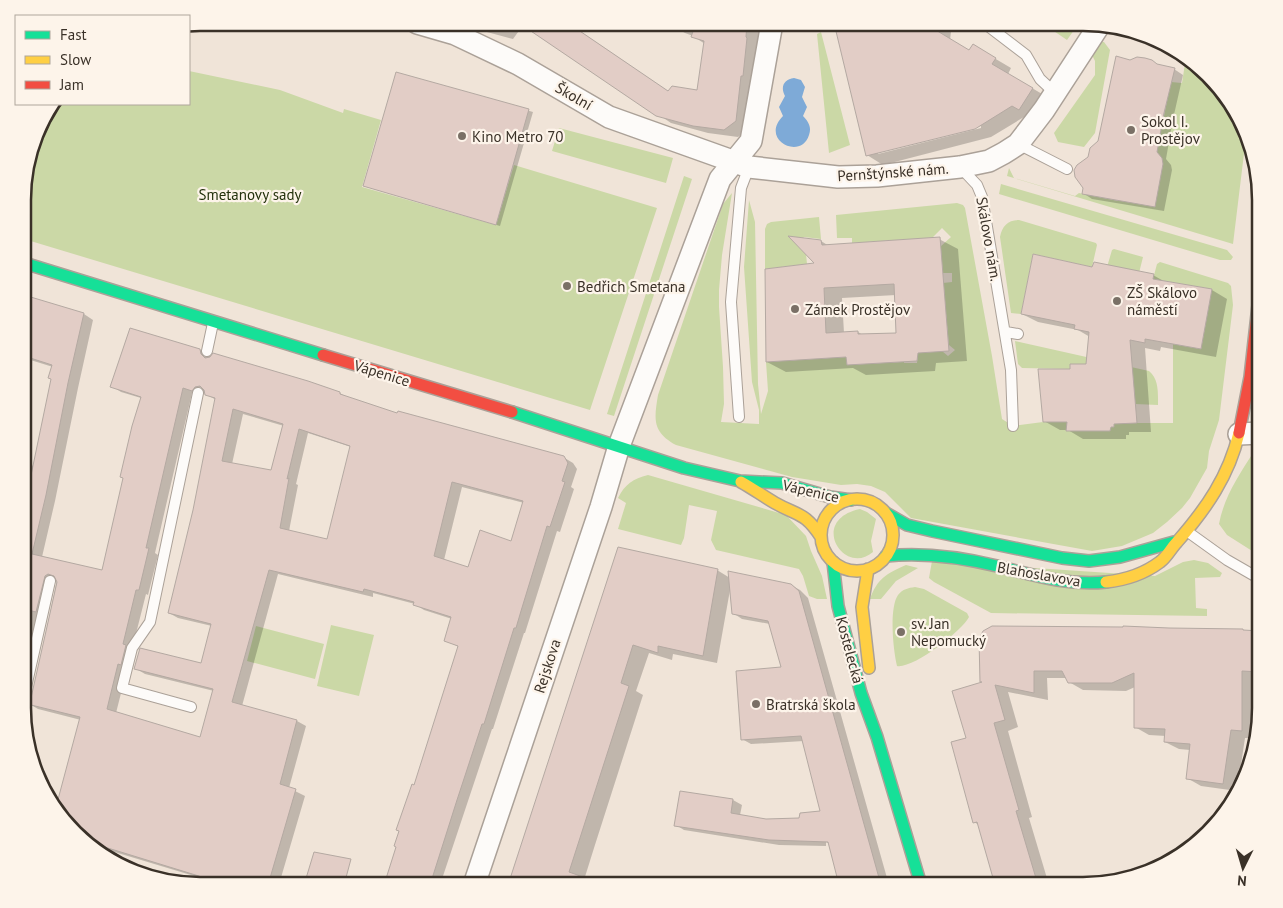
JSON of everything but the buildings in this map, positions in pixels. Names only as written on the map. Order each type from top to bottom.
[{"type":"main road","name":"Vápenice","points":[[31,265],[619,446],[684,468],[740,481],[782,483],[830,497],[852,500]]},
{"type":"main road","name":"Blahoslavova","points":[[886,556],[922,554],[968,561],[1060,581],[1095,583],[1121,580],[1143,572],[1161,561],[1188,531],[1220,484],[1230,465],[1246,404],[1251,363]]},
{"type":"main road","name":"Vápenice","points":[[740,481],[778,504],[798,512],[811,522],[821,537]]},
{"type":"main road","points":[[863,500],[873,503],[886,513],[892,524],[892,546],[878,564],[868,569],[845,568],[834,562],[824,549],[821,537],[823,526],[828,515],[841,503],[863,500]]},
{"type":"main road","name":"Blahoslavova","points":[[886,513],[907,524],[932,531],[1062,558],[1090,561],[1120,557],[1178,541]]},
{"type":"main road","name":"Kostelecká","points":[[834,562],[838,606],[861,693],[877,737],[919,877]]},
{"type":"main road","name":"Kostelecká","points":[[868,569],[862,607],[877,737]]},
{"type":"street","name":"Školní","points":[[446,31],[509,60],[609,117],[742,165]]},
{"type":"street","points":[[742,165],[751,141],[770,32]]},
{"type":"street","points":[[960,167],[989,161],[1018,144],[1095,32]]},
{"type":"street","name":"Pernštýnské nám.","points":[[742,165],[838,177],[894,175],[960,167]]},
{"type":"street","name":"Rejskova","points":[[477,876],[598,516],[619,446],[720,179],[742,165]]},
{"type":"street","points":[[1239,434],[1251,433]]},
{"type":"lane","points":[[996,32],[1026,55],[1040,79],[1055,92]]},
{"type":"lane","points":[[1018,144],[1067,169]]},
{"type":"lane","points":[[739,417],[731,302],[742,165]]},
{"type":"lane","name":"Skálovo nám.","points":[[960,167],[977,185],[982,197],[1006,332],[1011,370],[1014,426]]},
{"type":"lane","points":[[207,351],[213,322]]},
{"type":"lane","points":[[1006,332],[1018,334]]},
{"type":"lane","points":[[192,707],[122,688],[132,648],[150,622],[198,393]]},
{"type":"lane","points":[[1246,404],[1251,396]]},
{"type":"lane","points":[[1188,531],[1227,560],[1251,574]]},
{"type":"lane","points":[[32,661],[50,581]]},
{"type":"green space","points":[[821,32],[850,145],[829,153],[817,34]]},
{"type":"green space","points":[[1055,32],[1073,32],[1067,40]]},
{"type":"green space","points":[[1099,41],[1104,42],[1110,50],[1095,133],[1084,147],[1058,142],[1054,133],[1095,75],[1095,61],[1091,53]]},
{"type":"green space","points":[[1185,65],[1210,89],[1223,106],[1243,146],[1244,151],[1233,244],[1007,176],[1009,168],[1014,178],[1075,196],[1079,193],[1125,201],[1163,164],[1162,158],[1157,154],[1157,150],[1171,82],[1182,83]]},
{"type":"green space","name":"Smetanovy sady","points":[[190,71],[280,90],[343,113],[344,109],[381,120],[362,187],[496,225],[514,165],[657,208],[590,410],[31,241],[33,178],[40,146],[54,116],[61,105],[190,105]]},
{"type":"green space","points":[[559,128],[673,158],[666,183],[552,151]]},
{"type":"green space","points":[[684,176],[692,179],[614,416],[607,414]]},
{"type":"green space","points":[[1001,184],[1227,250],[1233,257],[1231,260],[1220,260],[999,194]]},
{"type":"green space","points":[[732,193],[722,255],[719,290],[724,404],[721,422],[759,424],[759,410],[752,382],[744,267],[749,200],[755,222],[758,384],[761,414],[768,391],[766,362],[846,357],[847,365],[917,363],[918,353],[942,351],[948,356],[955,350],[949,345],[943,283],[952,282],[952,273],[943,273],[940,247],[951,237],[942,228],[932,238],[852,243],[852,238],[837,238],[836,215],[957,203],[963,205],[1002,419],[1013,426],[1043,422],[1067,422],[1067,431],[1110,431],[1111,427],[1114,427],[1114,423],[1173,423],[1173,344],[1201,349],[1212,289],[1153,279],[1157,264],[1160,262],[1228,283],[1231,286],[1233,305],[1219,420],[1209,451],[1207,468],[1190,498],[1182,508],[1153,533],[1122,546],[1092,551],[911,518],[885,492],[871,486],[857,484],[841,485],[792,477],[676,445],[668,440],[662,435],[656,424],[658,395],[723,204]]},
{"type":"green space","points":[[819,217],[821,239],[804,237],[797,245],[806,254],[807,264],[765,269],[765,229],[767,224]]},
{"type":"green space","points":[[1019,220],[1096,243],[1097,245],[1092,267],[1033,254],[1021,314],[1011,313],[1000,237],[1006,224]]},
{"type":"green space","points":[[1112,250],[1143,257],[1139,273],[1107,267]]},
{"type":"green space","points":[[1015,341],[1149,371],[1155,378],[1158,391],[1158,405],[1135,404],[1100,364],[1071,364],[1070,369],[1022,368],[1018,364]]},
{"type":"green space","points":[[1251,456],[1251,550],[1227,535],[1219,524],[1224,505],[1237,478]]},
{"type":"green space","points":[[648,475],[786,515],[806,536],[822,576],[827,599],[817,599],[809,596],[799,569],[716,550],[711,540],[717,511],[689,505],[684,538],[681,545],[618,529],[626,503],[618,498],[630,483]]},
{"type":"green space","points":[[860,509],[876,519],[871,541],[873,552],[862,558],[851,557],[842,552],[836,544],[834,534],[836,524],[844,515]]},
{"type":"green space","points":[[1194,560],[1208,563],[1222,573],[1220,577],[1195,578],[1196,608],[1207,609],[1207,616],[991,613],[929,578],[932,561],[1155,576],[1183,562]]},
{"type":"green space","points":[[906,565],[918,568],[896,581],[881,599],[870,599],[879,582],[893,571]]},
{"type":"green space","points":[[915,587],[924,589],[967,613],[969,617],[957,631],[925,656],[914,662],[897,666],[894,650],[893,609],[898,595],[902,591]]},
{"type":"green space","points":[[331,625],[374,635],[359,696],[317,686]]},
{"type":"green space","points":[[256,626],[324,644],[315,679],[247,661]]},
{"type":"water","points":[[794,78],[801,80],[805,87],[802,97],[807,107],[803,116],[808,122],[810,129],[805,143],[791,147],[784,144],[776,133],[777,125],[783,116],[779,107],[785,96],[783,87],[785,82]]},
{"type":"traffic: fast","points":[[31,265],[323,355]]},
{"type":"traffic: fast","points":[[512,412],[684,468],[740,481],[782,483],[830,497],[851,500]]},
{"type":"traffic: fast","points":[[886,513],[907,525],[932,531],[1062,558],[1089,561],[1120,557],[1174,542]]},
{"type":"traffic: fast","points":[[886,556],[942,556],[1064,581],[1106,582]]},
{"type":"traffic: fast","points":[[833,562],[838,606],[861,693],[877,737],[919,877]]},
{"type":"traffic: slow","points":[[1106,582],[1120,580],[1141,573],[1165,558],[1198,517],[1223,478],[1235,449],[1239,433]]},
{"type":"traffic: slow","points":[[741,482],[775,503],[801,516],[810,523],[821,537]]},
{"type":"traffic: slow","points":[[857,499],[877,505],[887,515],[893,535],[887,555],[877,565],[857,571],[837,565],[827,555],[821,535],[827,515],[837,505],[857,499]]},
{"type":"traffic: slow","points":[[868,569],[862,607],[869,668]]},
{"type":"traffic: jam","points":[[323,355],[512,412]]},
{"type":"traffic: jam","points":[[1239,433],[1251,368]]},
{"type":"place","name":"Sokol I. Prostějov","points":[[1131,130]]},
{"type":"place","name":"Kino Metro 70","points":[[462,136]]},
{"type":"place","name":"Bedřich Smetana","points":[[567,286]]},
{"type":"place","name":"ZŠ Skálovo náměstí","points":[[1117,301]]},
{"type":"place","name":"Zámek Prostějov","points":[[795,309]]},
{"type":"place","name":"sv. Jan Nepomucký","points":[[901,632]]},
{"type":"place","name":"Bratrská škola","points":[[756,704]]}]
